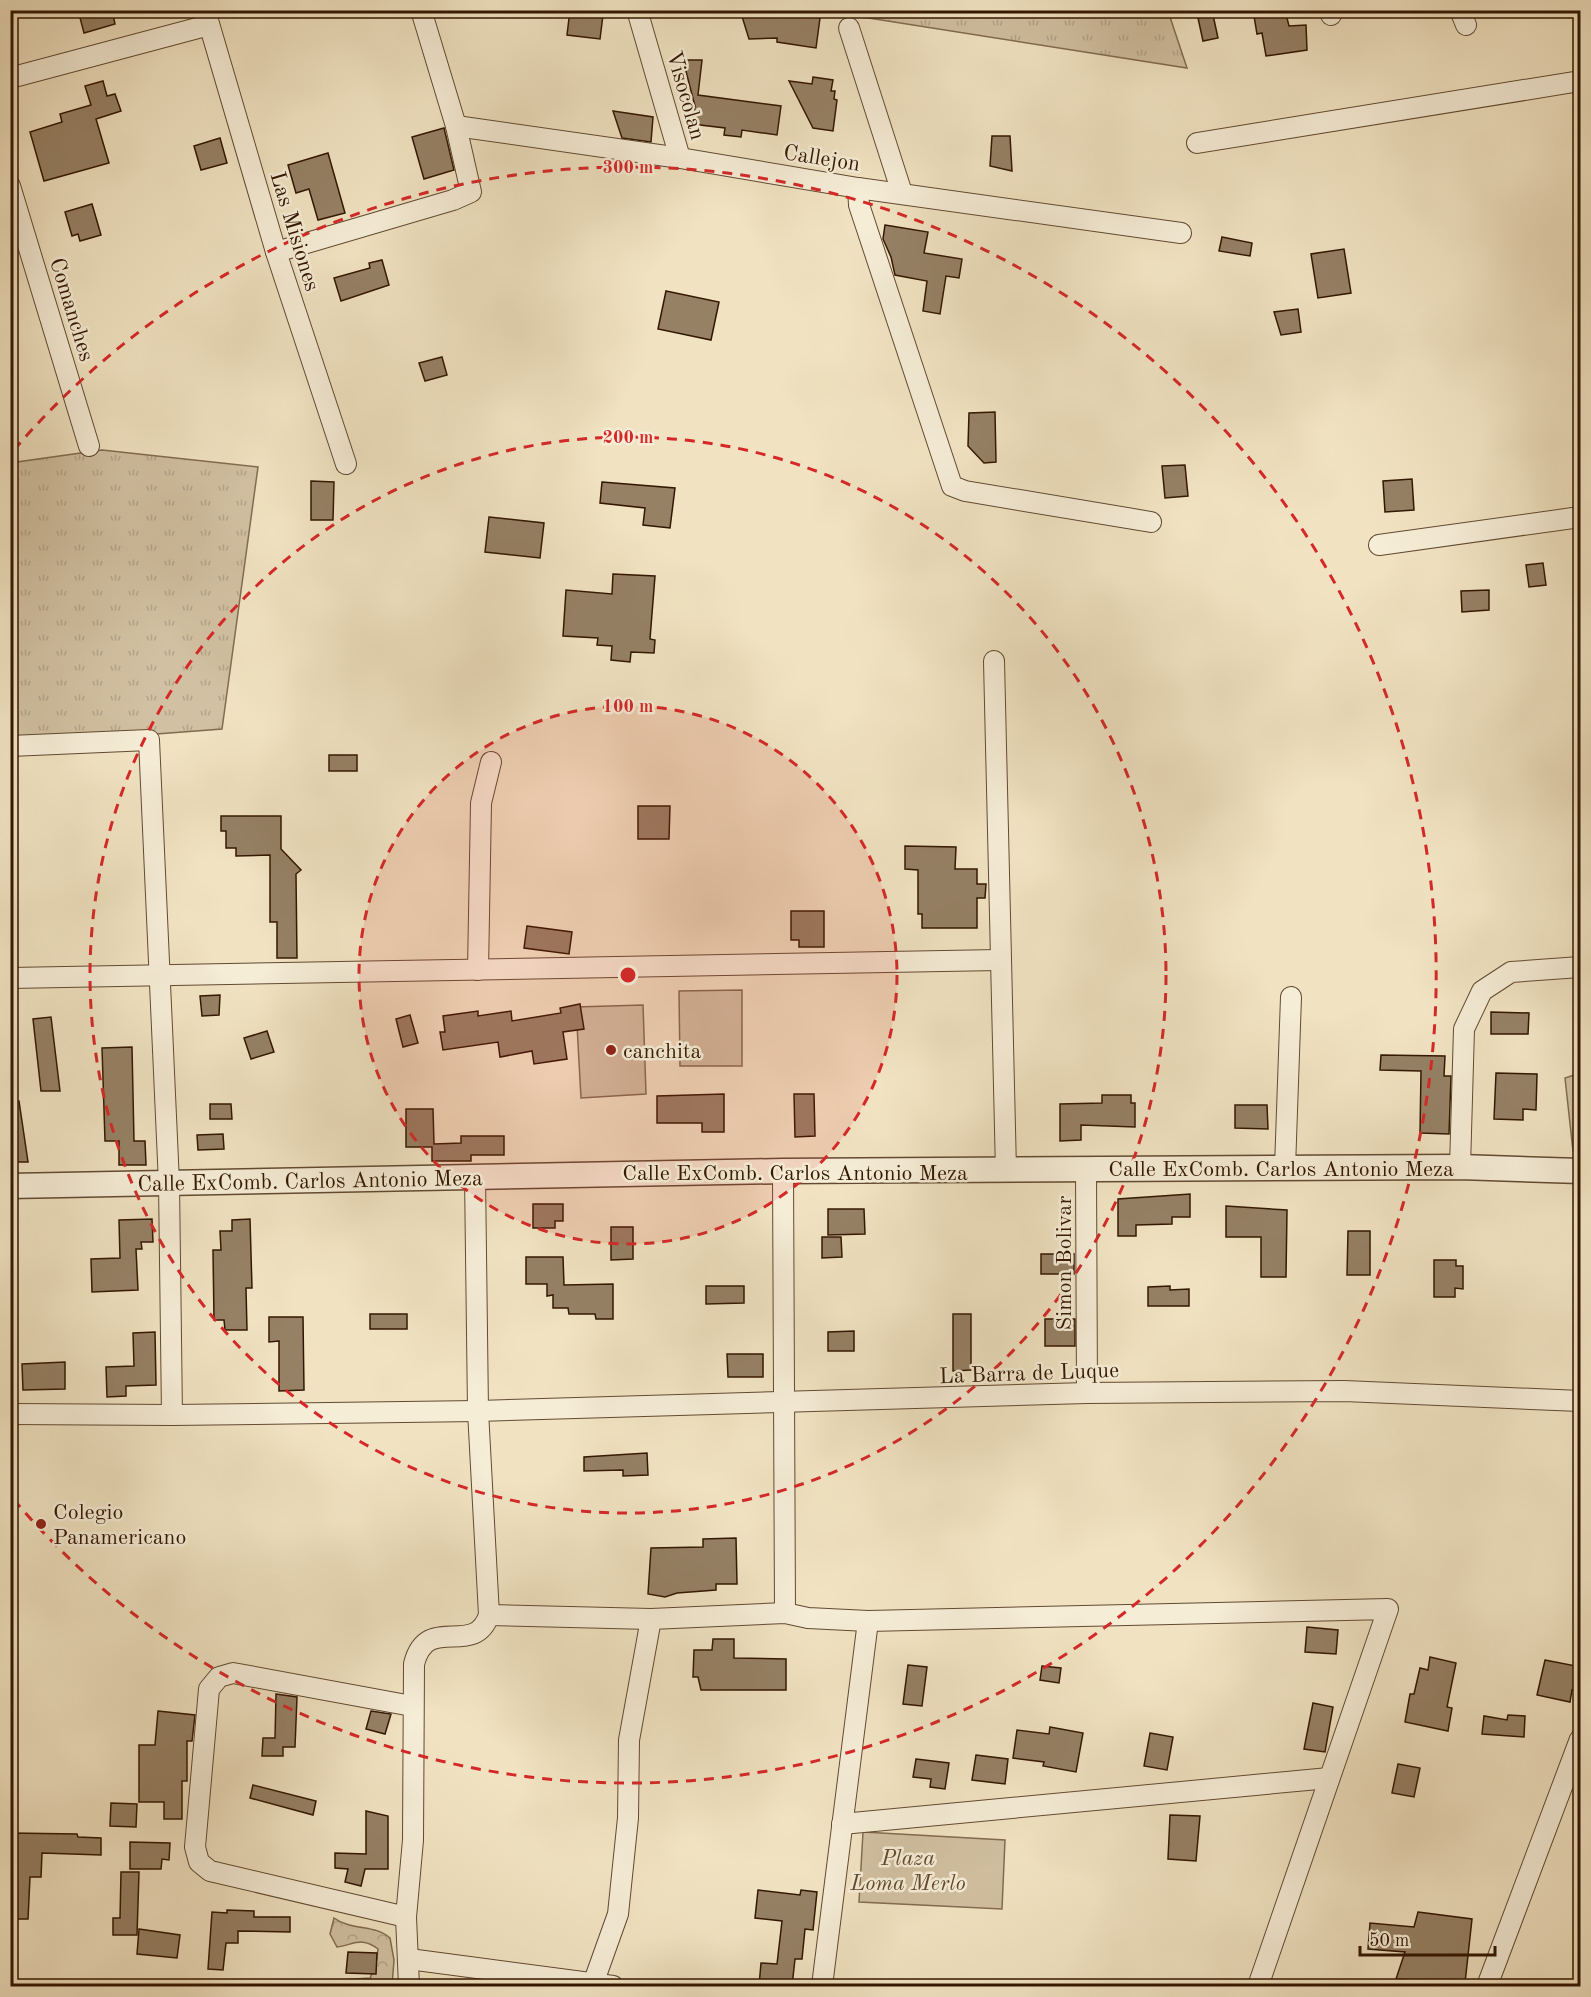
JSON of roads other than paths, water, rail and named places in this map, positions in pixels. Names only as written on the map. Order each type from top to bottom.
[{"type":"street","points":[[276,252],[468,195],[472,187],[421,10]]},
{"type":"street","name":"Visocolan","points":[[638,10],[680,158]]},
{"type":"street","points":[[10,78],[207,18]]},
{"type":"street","name":"Las Misiones","points":[[207,18],[276,252],[346,464]]},
{"type":"street","points":[[849,28],[902,193]]},
{"type":"street","points":[[1197,143],[1581,81]]},
{"type":"street","name":"Callejon","points":[[456,126],[680,158],[858,188],[1181,233]]},
{"type":"street","name":"Comanches","points":[[10,186],[89,446]]},
{"type":"street","points":[[858,188],[859,205],[952,486],[965,491],[1151,522]]},
{"type":"street","points":[[1379,545],[1581,517]]},
{"type":"street","points":[[994,661],[999,960],[1006,1171]]},
{"type":"street","points":[[10,746],[149,740],[169,1184],[172,1415]]},
{"type":"street","points":[[478,970],[481,803],[491,762]]},
{"type":"street","points":[[10,978],[999,960]]},
{"type":"street","points":[[1460,1167],[1464,1029],[1482,991],[1511,972],[1581,967]]},
{"type":"street","points":[[1285,1168],[1291,997]]},
{"type":"street","name":"Calle ExComb. Carlos Antonio Meza","points":[[10,1186],[475,1175],[783,1171],[1460,1167],[1581,1171]]},
{"type":"street","name":"Simon Bolivar","points":[[1086,1169],[1088,1393]]},
{"type":"street","points":[[783,1171],[786,1403],[785,1613]]},
{"type":"street","points":[[408,1986],[406,1917],[414,1783],[412,1680],[418,1648],[431,1638],[461,1637],[477,1633],[485,1627],[489,1615],[478,1411],[475,1175]]},
{"type":"street","name":"La Barra de Luque","points":[[10,1414],[172,1415],[478,1411],[1088,1393],[1344,1390],[1581,1401]]},
{"type":"street","points":[[489,1615],[651,1619],[785,1613],[808,1618],[868,1621],[1388,1609],[1258,1986]]},
{"type":"street","points":[[593,1984],[618,1914],[628,1818],[629,1740],[651,1619]]},
{"type":"street","points":[[822,1986],[868,1621]]},
{"type":"street","points":[[406,1917],[210,1870],[199,1862],[195,1847],[209,1689],[219,1677],[233,1673],[412,1706]]},
{"type":"street","points":[[1487,1986],[1581,1739]]},
{"type":"street","points":[[842,1824],[1329,1778]]},
{"type":"street","points":[[409,1959],[613,1986]]},
{"type":"place","name":"canchita","points":[[611,1050]]},
{"type":"place","name":"Colegio Panamericano","points":[[41,1524]]},
{"type":"park label","name":"Plaza Loma Merlo","points":[[908,1870]]}]
